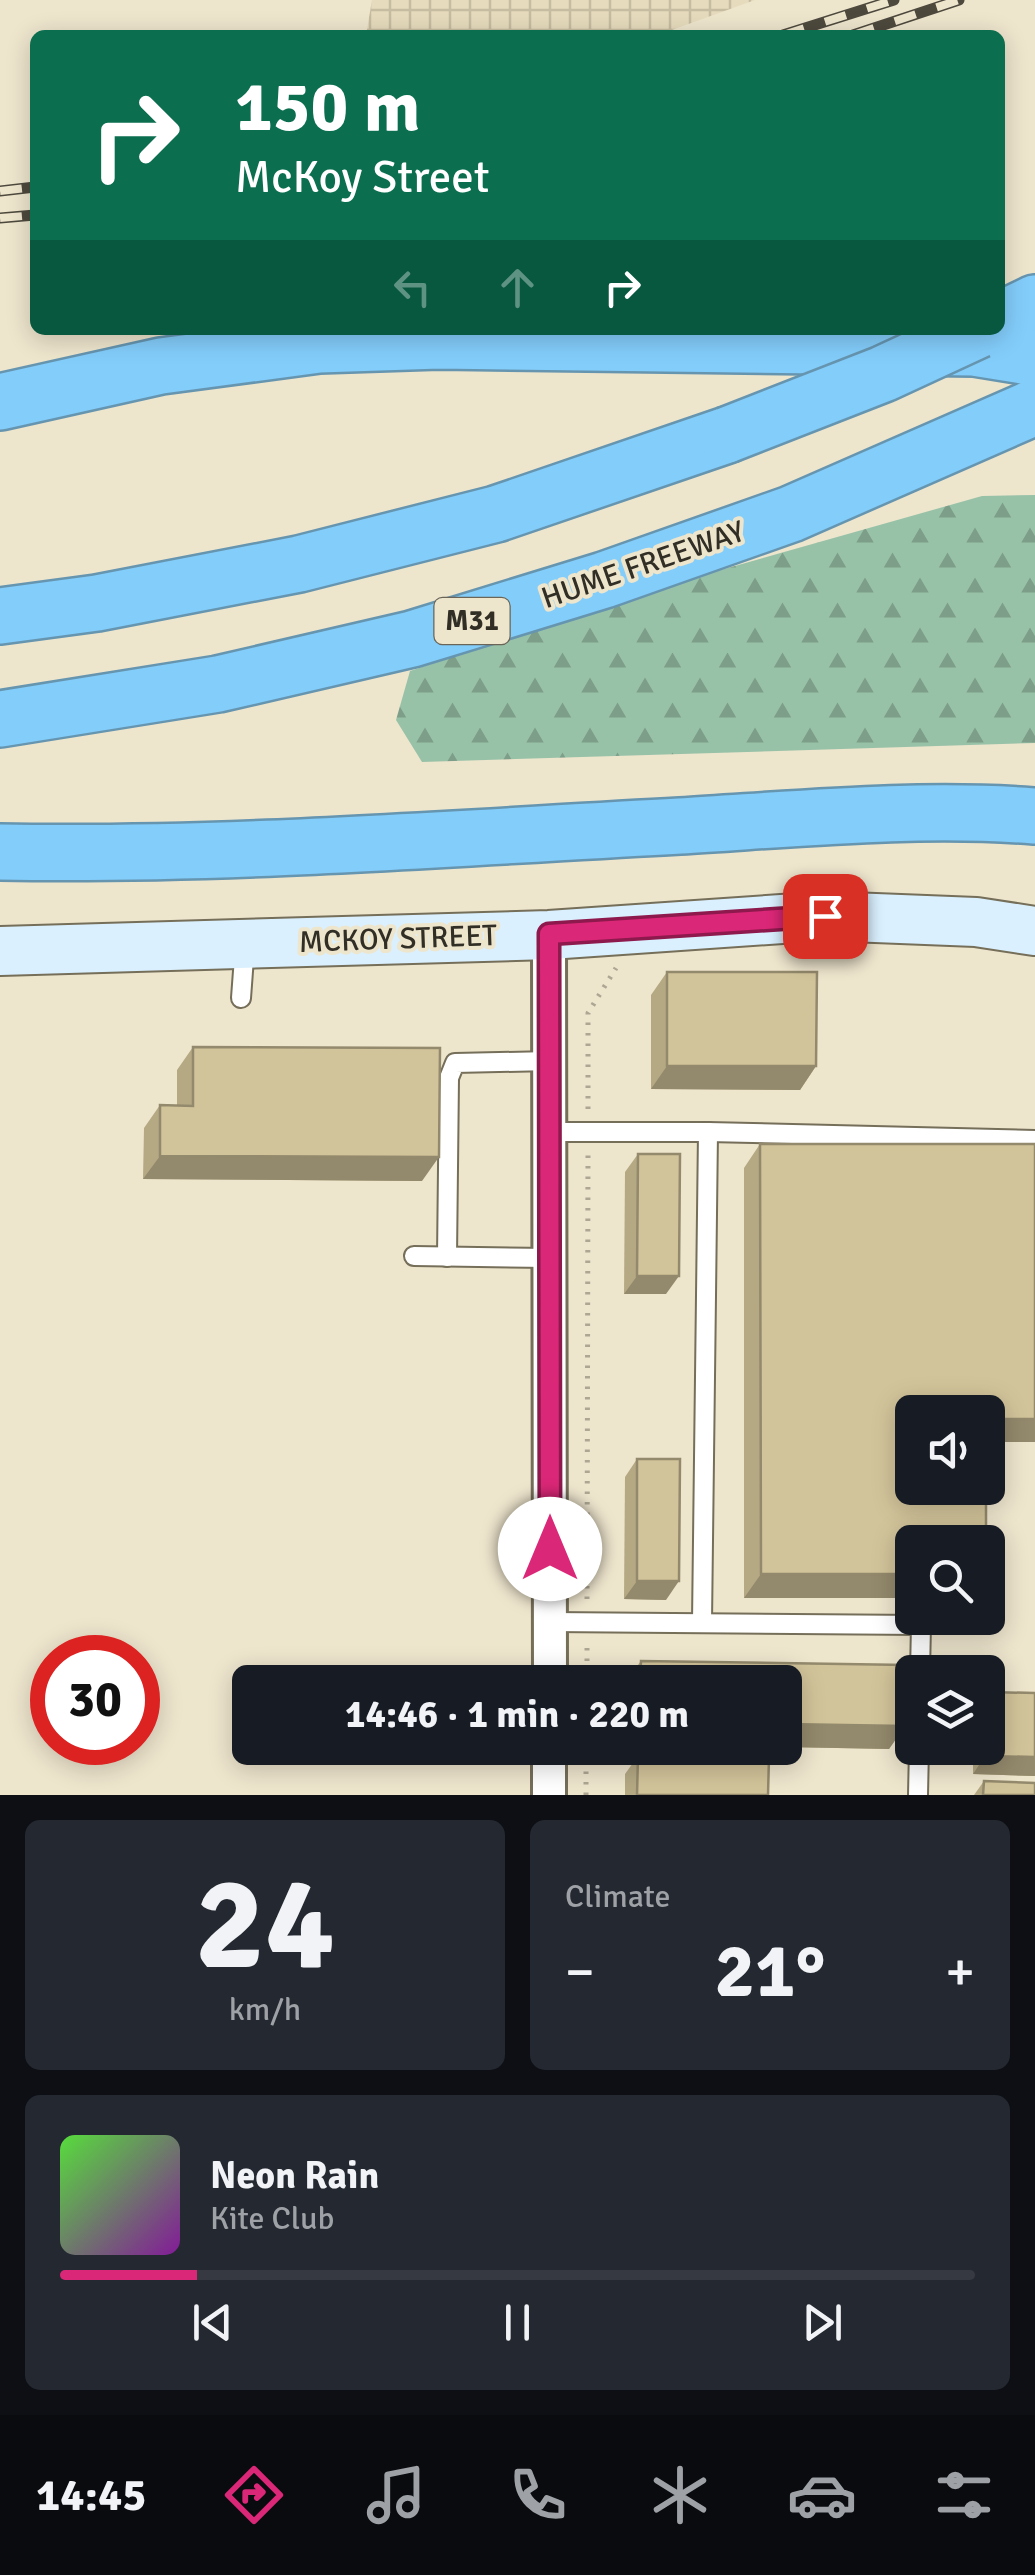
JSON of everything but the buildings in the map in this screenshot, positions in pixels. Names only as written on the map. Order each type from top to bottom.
[{"type":"highway","points":[[1005,318],[1035,303]]},
{"type":"highway","points":[[0,616],[97,603],[299,564],[496,514],[727,435],[883,374],[967,335]]},
{"type":"highway","points":[[0,402],[161,366],[319,345],[439,340],[974,348],[1035,358]]},
{"type":"highway","name":"HUME FREEWAY","points":[[0,719],[218,684],[412,640],[604,580],[791,514],[1035,408]]},
{"type":"highway","points":[[0,852],[442,840],[835,817],[990,812],[1035,816]]},
{"type":"street","name":"MCKOY STREET","points":[[0,951],[549,934],[825,916],[976,922],[1035,931]]},
{"type":"street","points":[[549,934],[550,1665]]},
{"type":"street","points":[[549,1765],[549,1795]]},
{"type":"lane","points":[[242,998],[245,944]]},
{"type":"lane","points":[[448,1256],[449,1078],[455,1063],[550,1061]]},
{"type":"lane","points":[[550,1132],[1035,1140]]},
{"type":"lane","points":[[702,1622],[708,1132]]},
{"type":"lane","points":[[414,1256],[549,1258]]},
{"type":"lane","points":[[550,1622],[921,1625],[920,1655]]},
{"type":"lane","points":[[918,1795],[919,1765]]},
{"type":"path","points":[[586,1665],[588,1013],[618,964]]},
{"type":"path","points":[[586,1765],[586,1795]]},
{"type":"shaded area","points":[[372,0],[755,0],[672,30],[367,30]]},
{"type":"green space","points":[[1035,495],[1035,743],[422,762],[396,720],[410,671],[703,575],[982,496]]},
{"type":"railway","points":[[799,30],[894,0]]},
{"type":"railway","points":[[868,30],[959,0]]},
{"type":"railway","points":[[0,191],[30,188]]},
{"type":"railway","points":[[0,218],[30,215]]},
{"type":"route","points":[[550,1549],[549,934],[825,916]]}]
